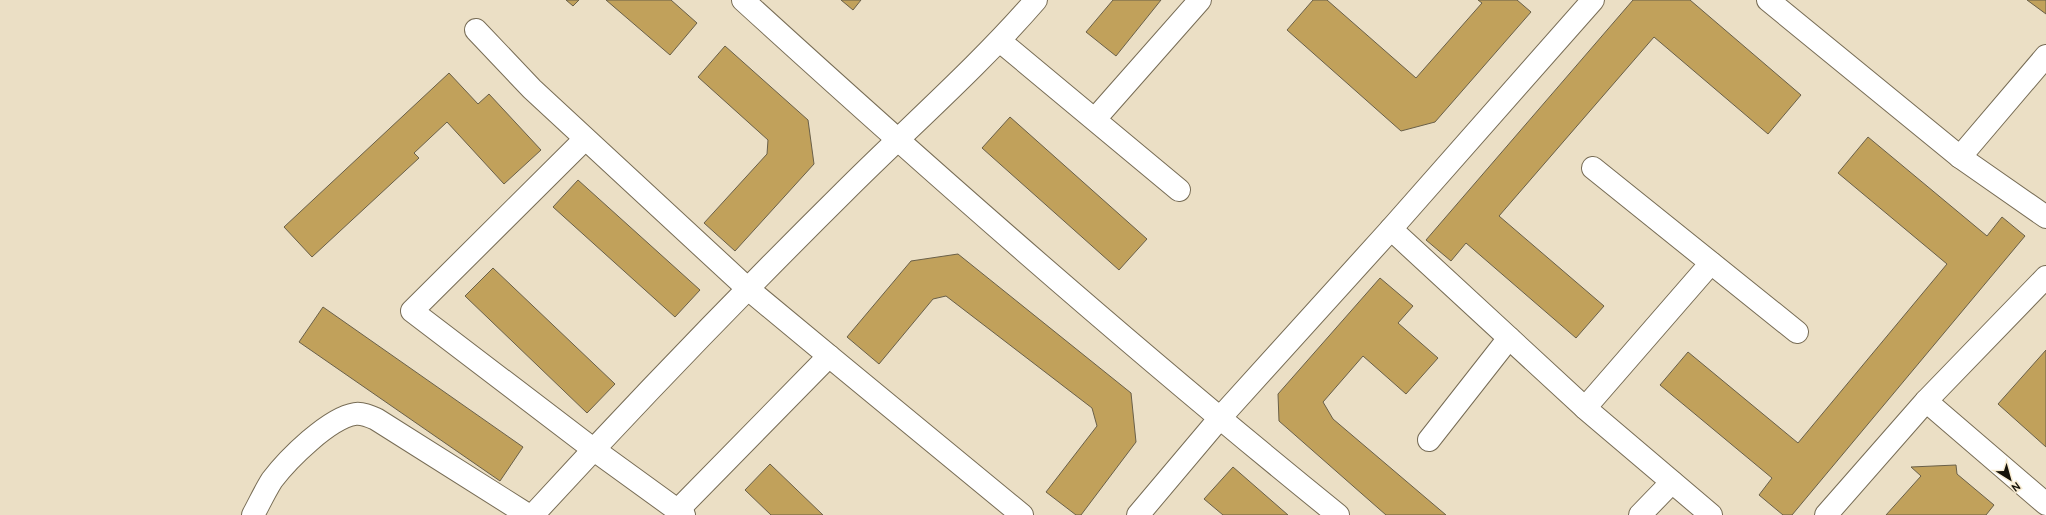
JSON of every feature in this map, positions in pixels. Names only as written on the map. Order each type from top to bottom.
[{"type":"street","points":[[743,0],[896,140],[1218,419],[1338,515]]},
{"type":"street","points":[[533,515],[593,449],[747,288],[896,140],[1000,41],[1036,0]]},
{"type":"street","points":[[1095,119],[1200,0]]},
{"type":"street","points":[[1139,515],[1218,419],[1391,229],[1593,0]]},
{"type":"street","points":[[1774,2],[1960,157],[2046,217]]},
{"type":"street","points":[[476,30],[532,90],[747,288],[1022,515]]},
{"type":"street","points":[[1000,41],[1179,190]]},
{"type":"street","points":[[1960,157],[2046,56]]},
{"type":"street","points":[[585,139],[412,311],[593,449],[681,513],[829,356]]},
{"type":"street","points":[[1593,168],[1797,332]]},
{"type":"street","points":[[1391,229],[1585,408],[1711,515]]},
{"type":"street","points":[[1585,408],[1712,263]]},
{"type":"street","points":[[1826,515],[1926,401],[2046,277]]},
{"type":"street","points":[[1429,440],[1509,338]]},
{"type":"street","points":[[1926,401],[2046,504]]},
{"type":"street","points":[[253,515],[272,481],[296,453],[325,429],[356,413],[367,415],[376,419],[528,515]]},
{"type":"street","points":[[1640,515],[1672,482]]},
{"type":"building","points":[[566,0],[579,0],[573,6]]},
{"type":"building","points":[[606,0],[671,0],[697,23],[670,55]]},
{"type":"building","points":[[841,0],[861,0],[853,10]]},
{"type":"building","points":[[1113,0],[1161,0],[1116,56],[1086,32]]},
{"type":"building","points":[[1313,0],[1327,0],[1416,78],[1482,3],[1478,0],[1517,0],[1531,12],[1435,122],[1401,131],[1287,30]]},
{"type":"building","points":[[1633,0],[1690,0],[1801,95],[1768,134],[1654,37],[1499,216],[1604,306],[1576,338],[1466,243],[1451,261],[1426,240]]},
{"type":"building","points":[[2027,0],[2046,0],[2046,14]]},
{"type":"building","points":[[725,46],[808,120],[814,164],[735,251],[704,223],[767,154],[768,140],[698,77]]},
{"type":"building","points":[[449,73],[478,104],[489,94],[541,150],[504,184],[447,122],[414,153],[419,158],[312,257],[284,227]]},
{"type":"building","points":[[1010,117],[1147,239],[1119,270],[982,148]]},
{"type":"building","points":[[1868,137],[1987,236],[2002,217],[2025,236],[1792,515],[1783,515],[1759,495],[1772,478],[1660,385],[1688,352],[1798,443],[1947,264],[1838,173]]},
{"type":"building","points":[[578,180],[700,290],[675,317],[553,207]]},
{"type":"building","points":[[958,254],[1131,393],[1136,442],[1081,515],[1076,515],[1046,492],[1097,426],[1092,408],[946,296],[933,299],[879,364],[847,337],[911,261]]},
{"type":"building","points":[[493,268],[615,384],[587,413],[465,296]]},
{"type":"building","points":[[1380,278],[1413,306],[1398,323],[1438,358],[1406,394],[1363,356],[1323,402],[1333,419],[1446,515],[1386,515],[1279,421],[1278,394]]},
{"type":"building","points":[[323,307],[523,447],[500,481],[299,342]]},
{"type":"building","points":[[2046,350],[2046,447],[1998,404]]},
{"type":"building","points":[[770,464],[823,515],[771,515],[745,490]]},
{"type":"building","points":[[1956,465],[1957,474],[1994,505],[1986,515],[1886,515],[1921,476],[1911,467]]},
{"type":"building","points":[[1233,467],[1288,515],[1223,515],[1204,499]]}]
